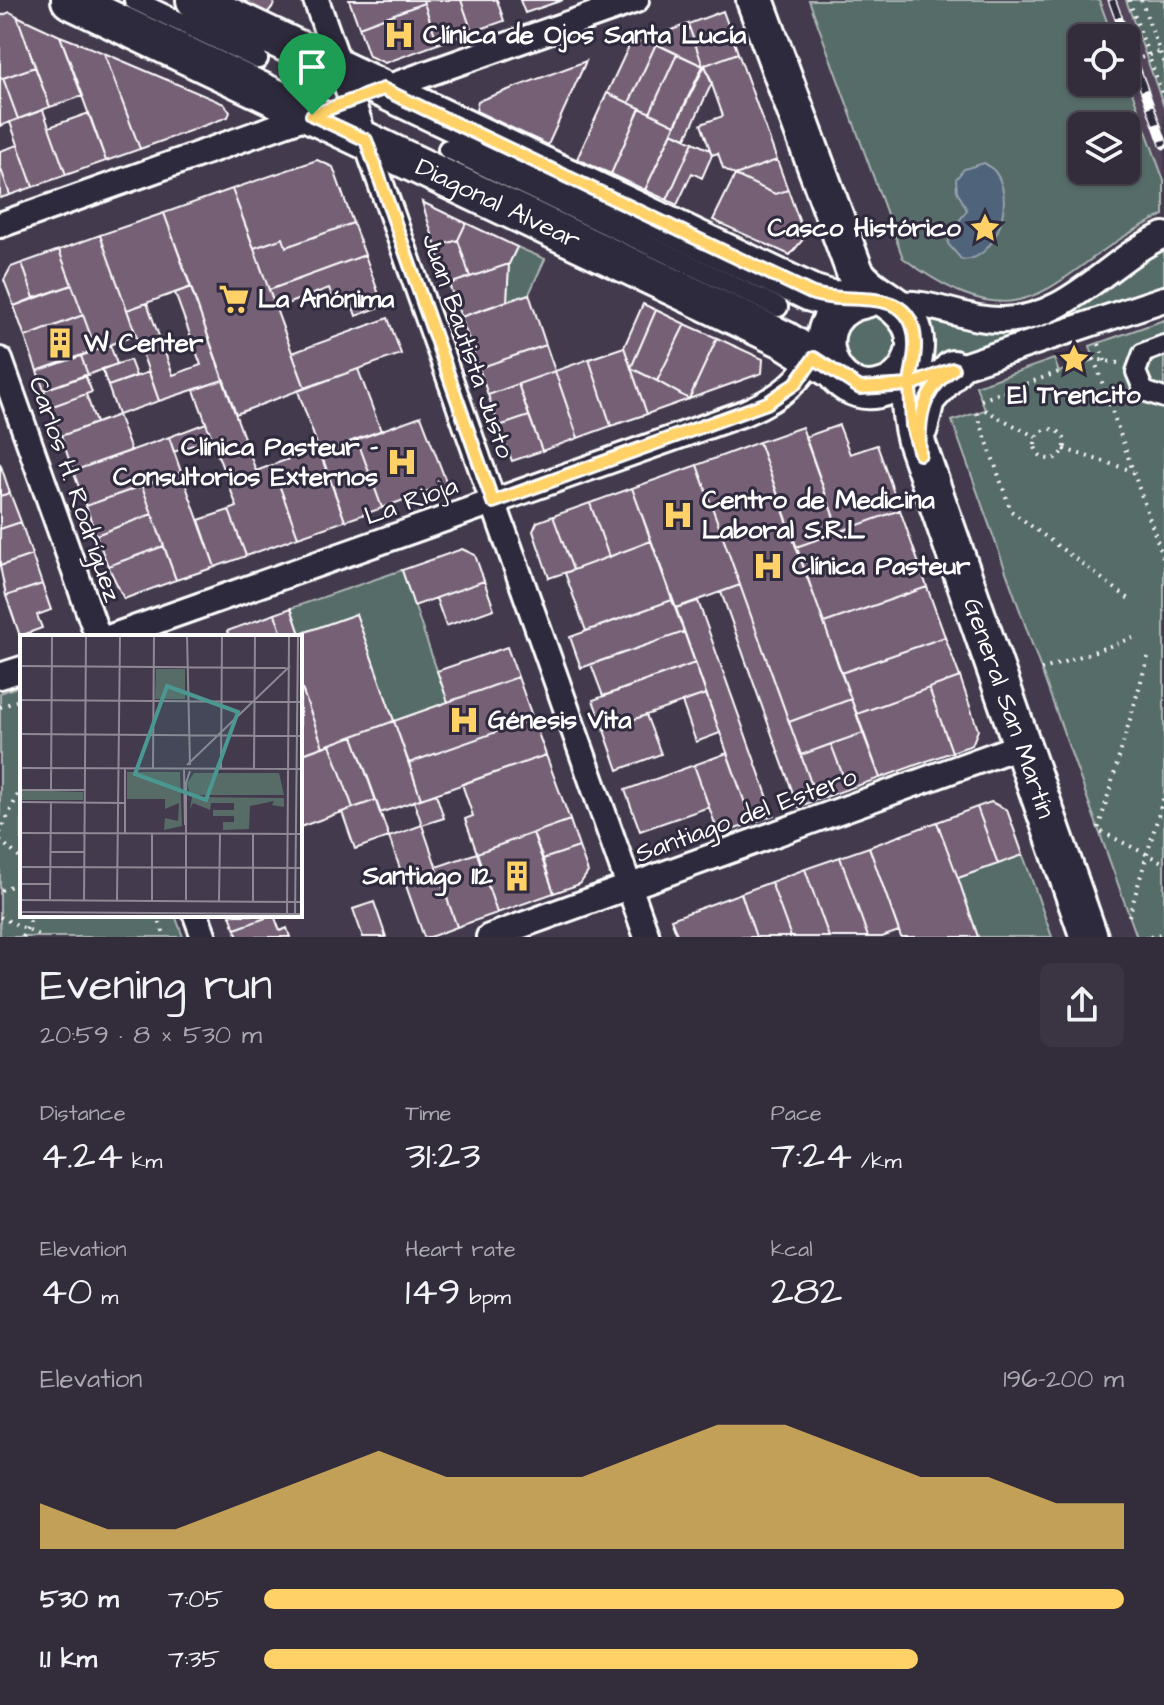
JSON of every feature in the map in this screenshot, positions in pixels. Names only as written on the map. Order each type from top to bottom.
[{"type":"main road","name":"Diagonal Alvear","points":[[70,0],[258,60],[358,86],[448,150],[780,308],[824,364],[854,386],[901,376]]},
{"type":"main road","name":"Diagonal Alvear","points":[[195,0],[312,115],[366,140],[448,150],[780,308],[821,297],[878,301]]},
{"type":"main road","name":"General San Martín","points":[[755,0],[851,264],[878,301],[912,327],[901,376],[920,454],[1089,937]]},
{"type":"main road","points":[[824,364],[829,324],[841,309],[878,301]]},
{"type":"main road","points":[[920,454],[922,407],[935,385],[953,369]]},
{"type":"street","points":[[134,0],[258,60]]},
{"type":"street","name":"Juan Bautista Justo","points":[[316,0],[358,86],[366,140],[647,937]]},
{"type":"street","points":[[0,225],[312,115],[358,86],[636,0]]},
{"type":"street","points":[[878,301],[928,303],[991,320],[1032,316],[1061,304],[1164,235]]},
{"type":"street","points":[[901,376],[953,369],[1164,299]]},
{"type":"street","points":[[1164,345],[1149,349],[1136,365],[1137,379],[1144,391],[1164,398]]},
{"type":"street","name":"Carlos H. Rodríguez","points":[[0,360],[97,635]]},
{"type":"street","name":"La Rioja","points":[[117,635],[767,403],[824,364]]},
{"type":"street","points":[[0,676],[20,670]]},
{"type":"street","name":"Santiago del Estero","points":[[489,937],[1022,745]]},
{"type":"street","points":[[197,917],[204,937]]},
{"type":"path","points":[[1129,0],[1164,99]]},
{"type":"path","points":[[1141,0],[1162,51],[1164,64]]},
{"type":"path","points":[[1140,58],[1162,51]]},
{"type":"path","points":[[1098,343],[1105,361]]},
{"type":"path","points":[[1136,365],[1094,359],[1164,560]]},
{"type":"path","points":[[981,400],[1059,372]]},
{"type":"path","points":[[985,410],[1037,438]]},
{"type":"path","points":[[977,413],[1011,511],[1132,601]]},
{"type":"path","points":[[1044,430],[1054,430],[1062,436],[1064,449],[1058,457],[1045,458],[1035,448],[1037,438],[1044,430]]},
{"type":"path","points":[[1064,449],[1133,471]]},
{"type":"path","points":[[1041,670],[1133,638]]},
{"type":"path","points":[[1148,657],[1098,830],[1164,863]]},
{"type":"path","points":[[0,707],[20,700]]},
{"type":"path","points":[[0,833],[20,790]]},
{"type":"path","points":[[1129,916],[1164,796]]},
{"type":"path","points":[[0,840],[20,858]]},
{"type":"path","points":[[1,890],[20,883]]},
{"type":"path","points":[[0,917],[43,937]]},
{"type":"path","points":[[23,937],[32,917]]},
{"type":"path","points":[[158,917],[165,937]]},
{"type":"path","points":[[1150,937],[1164,933]]},
{"type":"shaded area","points":[[1099,0],[1126,0],[1135,24],[1108,24]]},
{"type":"shaded area","points":[[1140,39],[1164,107],[1164,181],[1140,112],[1134,96],[1140,96]]},
{"type":"green space","points":[[809,0],[1099,0],[1108,24],[1068,24],[1068,96],[1134,96],[1139,112],[1068,112],[1068,184],[1140,184],[1140,114],[1164,181],[1164,215],[1041,292],[1014,301],[984,300],[948,286],[903,258]]},
{"type":"green space","points":[[1126,0],[1164,0],[1164,107],[1140,39],[1140,24],[1135,24]]},
{"type":"green space","points":[[1164,243],[1164,293],[932,365],[932,344],[924,311],[992,325]]},
{"type":"green space","points":[[517,247],[545,259],[529,294],[507,301],[509,264]]},
{"type":"green space","points":[[869,316],[889,324],[897,344],[889,364],[869,372],[849,364],[841,344],[849,324]]},
{"type":"green space","points":[[1164,320],[1164,937],[1137,937],[952,421],[985,410],[976,386],[1054,359],[1059,372],[1094,360],[1090,346]]},
{"type":"green space","points":[[402,570],[448,702],[394,721],[356,614],[300,634],[291,608]]},
{"type":"green space","points":[[20,686],[20,917],[176,917],[183,937],[0,937],[0,693]]},
{"type":"green space","points":[[1023,855],[1052,937],[978,937],[958,878]]},
{"type":"water","points":[[984,163],[995,172],[1002,185],[1002,218],[988,248],[976,257],[962,260],[948,244],[950,234],[967,210],[957,191],[956,179],[964,169]]},
{"type":"building","points":[[232,0],[272,0],[274,5],[264,17]]},
{"type":"building","points":[[349,0],[423,0],[424,3],[359,27]]},
{"type":"building","points":[[423,0],[461,0],[472,32],[438,44]]},
{"type":"building","points":[[461,0],[497,0],[504,21],[472,32]]},
{"type":"building","points":[[520,0],[563,0],[525,13]]},
{"type":"building","name":"Clínica de Ojos Santa Lucía","points":[[424,3],[438,44],[385,63],[369,56],[359,27]]},
{"type":"building","points":[[723,11],[738,53],[703,66],[688,24]]},
{"type":"building","points":[[10,12],[17,16],[35,67],[0,79],[0,16]]},
{"type":"building","points":[[17,16],[60,36],[83,96],[50,107]]},
{"type":"building","points":[[688,24],[703,66],[646,39]]},
{"type":"building","points":[[60,36],[104,53],[140,149],[106,161]]},
{"type":"building","points":[[646,39],[656,44],[629,103],[607,93],[629,46]]},
{"type":"building","points":[[656,44],[677,54],[650,113],[629,103]]},
{"type":"building","points":[[104,53],[224,104],[230,112],[228,117],[140,149]]},
{"type":"building","points":[[738,53],[777,160],[735,175],[723,168],[718,153],[712,155],[701,124],[723,116],[705,65]]},
{"type":"building","points":[[677,54],[703,66],[675,125],[650,113]]},
{"type":"building","points":[[586,61],[548,145],[476,111],[478,101]]},
{"type":"building","points":[[705,65],[712,83],[686,138],[672,132]]},
{"type":"building","points":[[35,67],[50,107],[18,119],[3,78]]},
{"type":"building","points":[[3,78],[18,119],[0,126],[0,79]]},
{"type":"building","points":[[607,93],[640,108],[611,174],[577,159]]},
{"type":"building","points":[[640,108],[675,125],[645,190],[611,174]]},
{"type":"building","points":[[43,110],[66,175],[33,187],[10,122]]},
{"type":"building","points":[[89,113],[106,161],[66,175],[49,127]]},
{"type":"building","points":[[672,132],[693,142],[667,200],[645,190]]},
{"type":"building","points":[[693,142],[710,150],[712,155],[702,178],[692,173],[677,205],[667,200]]},
{"type":"building","points":[[18,145],[33,187],[10,195],[0,166],[0,151]]},
{"type":"building","points":[[317,160],[333,167],[353,223],[286,247],[283,238],[254,248],[232,189]]},
{"type":"building","points":[[777,160],[788,190],[775,194],[735,175]]},
{"type":"building","points":[[0,166],[10,195],[0,198]]},
{"type":"building","points":[[735,175],[775,194],[788,190],[805,237],[790,255],[713,220]]},
{"type":"building","name":"La Anónima","points":[[232,189],[305,388],[236,414],[164,213]]},
{"type":"building","points":[[422,202],[466,223],[458,240],[436,247]]},
{"type":"building","points":[[164,213],[191,287],[127,310],[100,235]]},
{"type":"building","points":[[353,223],[365,255],[269,290],[254,248],[283,238],[286,247]]},
{"type":"building","points":[[466,223],[517,247],[509,264],[470,277],[458,240]]},
{"type":"building","points":[[100,235],[136,335],[96,350],[59,250]]},
{"type":"building","points":[[458,240],[470,277],[449,284],[436,247]]},
{"type":"building","points":[[59,250],[72,285],[34,298],[22,263]]},
{"type":"building","points":[[365,255],[383,306],[356,316],[351,301],[336,307],[329,288],[276,308],[269,290]]},
{"type":"building","points":[[22,263],[34,298],[14,306],[4,280],[11,267]]},
{"type":"building","points":[[509,264],[507,301],[461,317],[449,284]]},
{"type":"building","points":[[72,285],[83,315],[25,337],[14,306]]},
{"type":"building","points":[[191,287],[223,380],[159,401],[127,310],[147,303],[173,375],[201,365],[175,293]]},
{"type":"building","points":[[529,294],[546,345],[479,368],[461,317]]},
{"type":"building","points":[[643,304],[656,310],[631,368],[624,347]]},
{"type":"building","points":[[656,310],[685,324],[657,381],[631,368]]},
{"type":"building","name":"W Center","points":[[83,315],[96,350],[37,371],[25,337]]},
{"type":"building","points":[[388,318],[401,354],[305,388],[292,353]]},
{"type":"building","points":[[685,324],[717,338],[689,399],[657,381]]},
{"type":"building","points":[[717,338],[763,359],[762,373],[689,399]]},
{"type":"building","points":[[110,345],[117,364],[88,375],[81,356]]},
{"type":"building","points":[[546,345],[555,371],[488,395],[479,368]]},
{"type":"building","points":[[624,347],[647,414],[611,426],[589,359]]},
{"type":"building","points":[[81,356],[88,375],[44,390],[37,371]]},
{"type":"building","points":[[589,359],[611,426],[578,438],[555,371]]},
{"type":"building","points":[[130,360],[136,376],[108,386],[102,369]]},
{"type":"building","points":[[631,368],[657,381],[689,399],[647,414]]},
{"type":"building","points":[[358,369],[381,431],[320,453],[298,391]]},
{"type":"building","points":[[555,371],[578,438],[542,451],[518,384]]},
{"type":"building","points":[[149,372],[159,401],[118,415],[108,386]]},
{"type":"building","points":[[85,375],[92,392],[50,407],[44,390]]},
{"type":"building","points":[[223,380],[256,471],[272,465],[298,537],[246,556],[229,510],[237,507],[194,390]]},
{"type":"building","points":[[518,384],[529,416],[499,426],[488,395]]},
{"type":"building","points":[[86,394],[96,423],[61,436],[50,407]]},
{"type":"building","points":[[118,415],[131,451],[73,471],[61,436]]},
{"type":"building","name":"Clínica Pasteur - Consultorios Externos","points":[[421,416],[447,484],[382,508],[357,439]]},
{"type":"building","points":[[529,416],[542,451],[512,461],[499,426]]},
{"type":"building","points":[[206,423],[212,438],[174,452],[169,437]]},
{"type":"building","points":[[839,425],[850,454],[877,445],[900,510],[839,532],[805,437]]},
{"type":"building","points":[[802,427],[839,532],[796,547],[759,442]]},
{"type":"building","points":[[169,437],[181,472],[86,506],[73,471]]},
{"type":"building","points":[[357,439],[382,508],[345,521],[320,453]]},
{"type":"building","name":"Clínica Pasteur","points":[[759,442],[851,699],[789,722],[697,465]]},
{"type":"building","points":[[319,448],[345,521],[298,537],[272,465]]},
{"type":"building","points":[[0,463],[10,493],[0,496]]},
{"type":"building","name":"Centro de Medicina Laboral S.R.L","points":[[697,465],[740,585],[676,608],[632,488]]},
{"type":"building","points":[[181,472],[215,567],[176,580],[142,486]]},
{"type":"building","points":[[142,486],[152,514],[96,535],[86,506]]},
{"type":"building","points":[[632,488],[651,541],[609,557],[590,503]]},
{"type":"building","points":[[10,493],[21,522],[0,529],[0,496]]},
{"type":"building","points":[[590,503],[609,557],[573,570],[553,516]]},
{"type":"building","points":[[229,510],[246,556],[215,567],[199,520]]},
{"type":"building","points":[[900,510],[927,587],[824,623],[796,547]]},
{"type":"building","points":[[152,514],[164,546],[108,566],[96,535]]},
{"type":"building","points":[[553,516],[573,570],[549,578],[533,531],[537,522]]},
{"type":"building","points":[[21,522],[32,555],[0,566],[0,529]]},
{"type":"building","points":[[651,541],[672,600],[586,631],[565,573]]},
{"type":"building","points":[[164,546],[176,580],[124,599],[108,566]]},
{"type":"building","points":[[462,549],[475,555],[484,581],[414,606],[402,570]]},
{"type":"building","points":[[32,555],[42,584],[6,596],[0,566]]},
{"type":"building","points":[[484,581],[494,609],[446,626],[436,598]]},
{"type":"building","points":[[42,584],[51,610],[37,615],[42,628],[20,636],[6,596]]},
{"type":"building","points":[[740,585],[817,800],[798,807],[721,592]]},
{"type":"building","points":[[927,587],[945,637],[841,673],[824,623]]},
{"type":"building","points":[[672,600],[684,632],[581,668],[570,637]]},
{"type":"building","points":[[698,601],[774,815],[752,823],[676,608]]},
{"type":"building","points":[[291,608],[300,634],[356,614],[394,721],[323,747],[302,689],[302,635],[282,635],[275,614]]},
{"type":"building","points":[[275,614],[282,635],[228,635],[227,631]]},
{"type":"building","points":[[684,632],[695,663],[603,696],[591,664]]},
{"type":"building","points":[[945,637],[960,677],[857,714],[841,673]]},
{"type":"building","points":[[507,647],[518,677],[448,702],[437,671]]},
{"type":"building","points":[[695,663],[706,694],[604,730],[593,700]]},
{"type":"building","name":"Génesis Vita","points":[[518,677],[533,719],[409,763],[394,721]]},
{"type":"building","points":[[960,677],[978,730],[972,745],[952,752],[929,688]]},
{"type":"building","points":[[929,688],[952,752],[880,778],[857,714]]},
{"type":"building","points":[[302,689],[323,747],[302,754]]},
{"type":"building","points":[[706,694],[720,733],[696,742],[682,702]]},
{"type":"building","points":[[851,699],[863,733],[801,755],[789,722]]},
{"type":"building","points":[[646,715],[661,754],[618,770],[604,730]]},
{"type":"building","points":[[533,719],[546,755],[421,799],[409,763]]},
{"type":"building","points":[[394,721],[421,799],[380,813],[353,736]]},
{"type":"building","points":[[863,733],[880,778],[848,789],[831,744]]},
{"type":"building","points":[[353,736],[376,800],[353,808],[330,744]]},
{"type":"building","points":[[330,744],[353,808],[302,826],[302,754]]},
{"type":"building","points":[[831,744],[848,789],[817,800],[801,755]]},
{"type":"building","points":[[727,753],[752,823],[719,835],[694,765]]},
{"type":"building","points":[[546,755],[570,820],[477,853],[465,819],[473,816],[462,784]]},
{"type":"building","points":[[694,765],[709,807],[640,831],[625,790]]},
{"type":"building","points":[[436,794],[444,818],[422,825],[414,801]]},
{"type":"building","points":[[376,800],[389,837],[355,849],[342,812]]},
{"type":"building","points":[[991,802],[1007,810],[1023,855],[998,864],[977,807]]},
{"type":"building","points":[[977,807],[998,864],[958,878],[937,822]]},
{"type":"building","points":[[570,820],[579,847],[543,859],[533,833]]},
{"type":"building","points":[[937,822],[978,937],[901,937],[869,847]]},
{"type":"building","points":[[422,825],[457,927],[430,937],[424,937],[389,837]]},
{"type":"building","name":"Santiago 112","points":[[533,833],[554,893],[497,913],[477,853]]},
{"type":"building","points":[[579,847],[588,872],[580,884],[554,893],[543,859]]},
{"type":"building","points":[[869,847],[899,931],[882,937],[868,937],[840,857]]},
{"type":"building","points":[[477,853],[497,913],[457,927],[436,867]]},
{"type":"building","points":[[840,857],[868,937],[829,937],[805,869]]},
{"type":"building","points":[[805,869],[829,937],[791,937],[771,882]]},
{"type":"building","points":[[771,882],[791,937],[756,937],[741,893]]},
{"type":"building","points":[[741,893],[756,937],[678,937],[671,919]]},
{"type":"building","points":[[374,902],[386,937],[363,937],[353,909]]},
{"type":"building","points":[[231,917],[268,917],[235,929]]},
{"type":"building","points":[[275,917],[280,931],[287,928],[290,937],[238,937],[235,929]]},
{"type":"railway","points":[[1112,0],[1121,24]]},
{"type":"railway","points":[[1140,78],[1164,145]]},
{"type":"place","name":"Clínica de Ojos Santa Lucía","points":[[399,35]]},
{"type":"place","name":"Casco Histórico","points":[[985,228]]},
{"type":"place","name":"La Anónima","points":[[234,299]]},
{"type":"place","name":"W Center","points":[[60,343]]},
{"type":"place","name":"El Trencito","points":[[1074,359]]},
{"type":"place","name":"Clínica Pasteur - Consultorios Externos","points":[[402,462]]},
{"type":"place","name":"Centro de Medicina Laboral S.R.L","points":[[678,515]]},
{"type":"place","name":"Clínica Pasteur","points":[[768,566]]},
{"type":"place","name":"Génesis Vita","points":[[464,720]]},
{"type":"place","name":"Santiago 112","points":[[517,876]]},
{"type":"route","points":[[312,115],[366,140],[493,502],[767,403],[796,383],[814,358],[843,380],[860,388],[910,385],[912,426],[920,454],[922,407],[929,392],[953,369],[910,385],[914,333],[909,321],[894,304],[877,298],[849,301],[811,293],[383,89],[312,115]]}]
